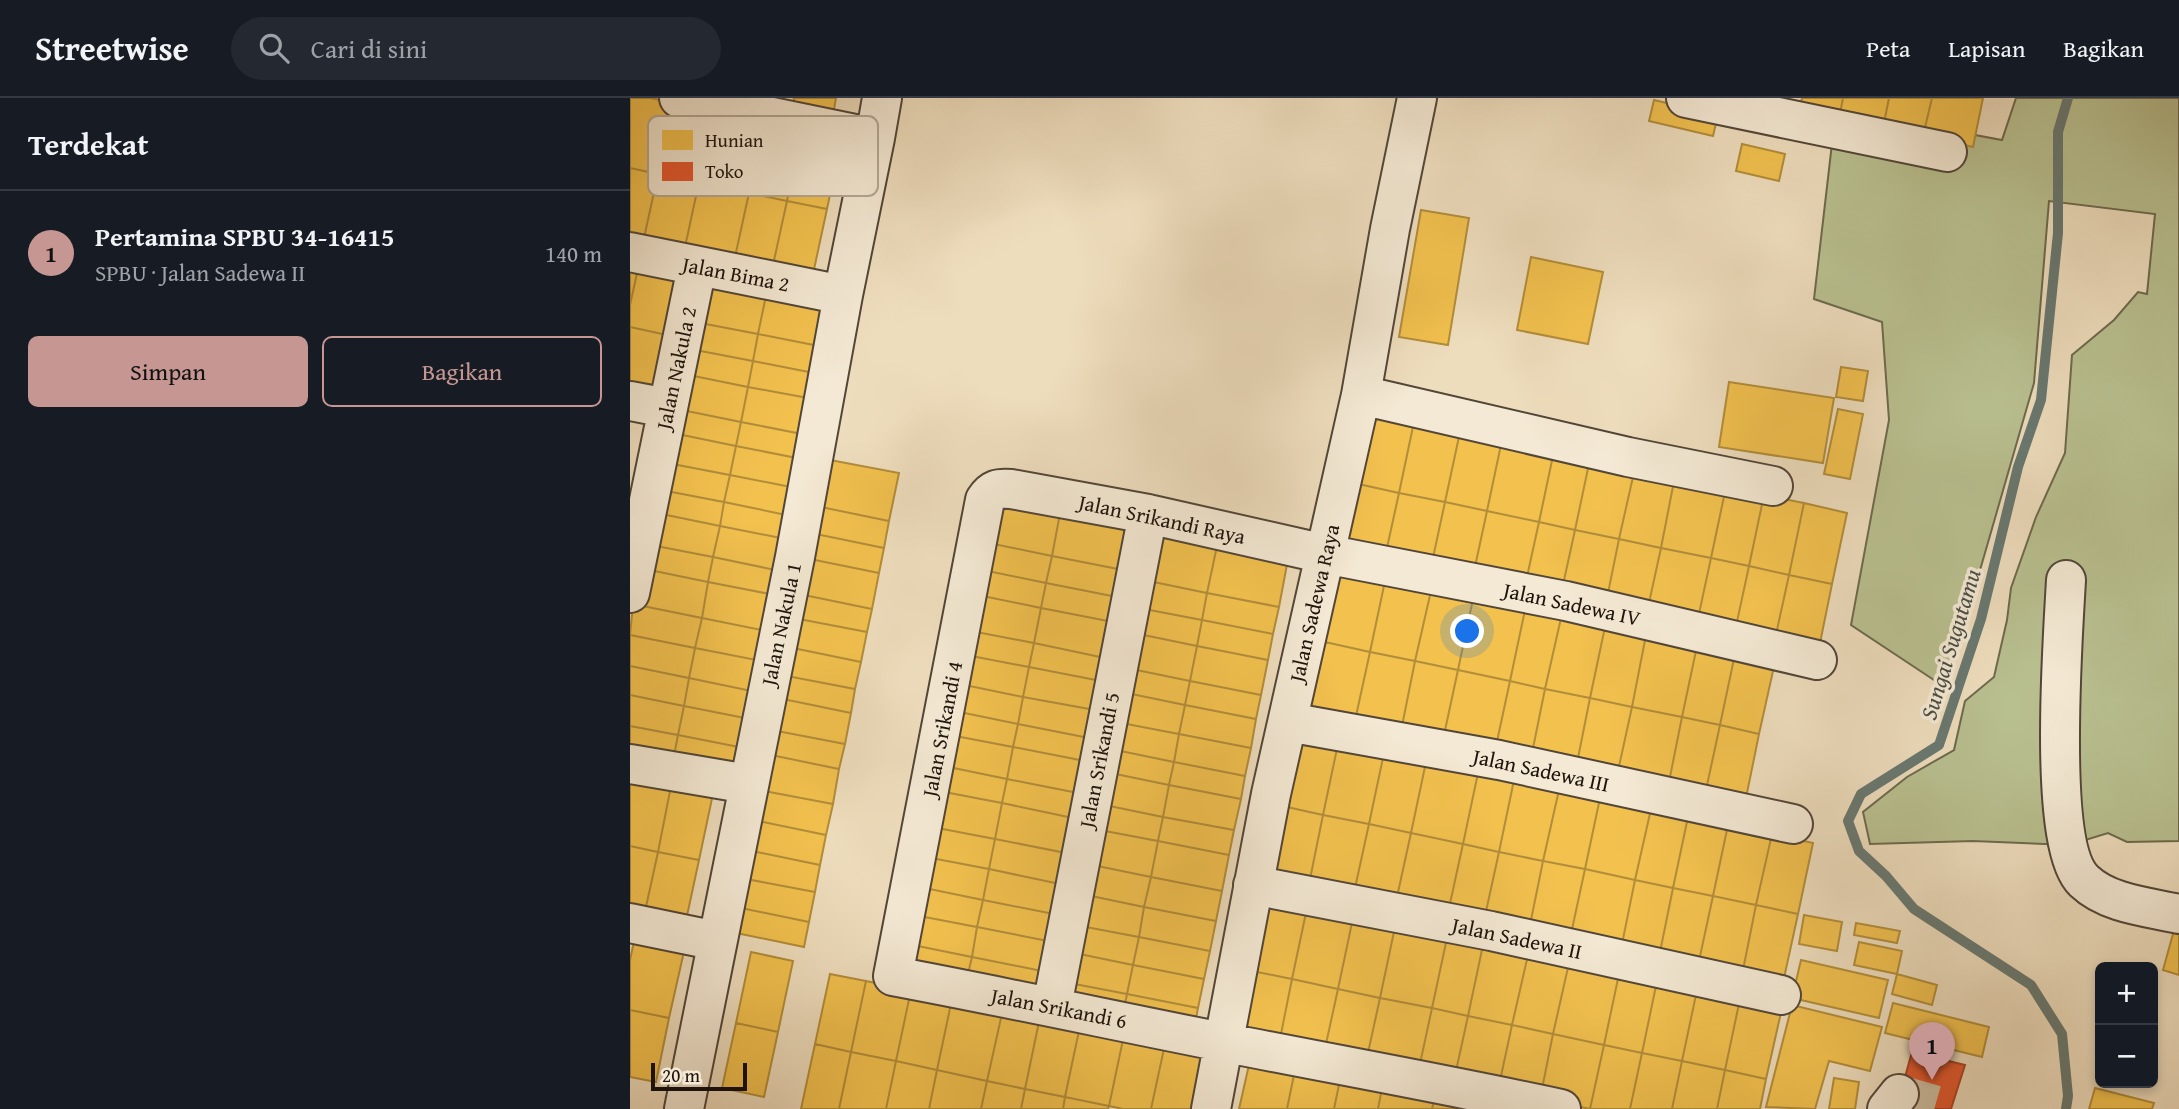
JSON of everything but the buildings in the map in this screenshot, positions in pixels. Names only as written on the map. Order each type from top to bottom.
[{"type":"street","points":[[679,98],[767,116]]},
{"type":"street","name":"Jalan Nakula 1","points":[[878,123],[883,98]]},
{"type":"street","name":"Jalan Sadewa Raya","points":[[1211,1109],[1253,885],[1360,395],[1417,98]]},
{"type":"street","points":[[1686,98],[1947,152]]},
{"type":"street","name":"Jalan Nakula 1","points":[[684,1109],[863,196]]},
{"type":"street","name":"Jalan Bima 2","points":[[630,252],[843,295]]},
{"type":"street","name":"Jalan Nakula 2","points":[[630,591],[697,267]]},
{"type":"street","points":[[1360,395],[1628,457],[1773,486]]},
{"type":"street","points":[[630,401],[667,408]]},
{"type":"street","name":"Jalan Srikandi Raya","points":[[999,488],[1148,514],[1325,554]]},
{"type":"street","name":"Jalan Srikandi 4","points":[[893,976],[985,500],[990,492],[999,488]]},
{"type":"street","name":"Jalan Srikandi 5","points":[[1052,1006],[1148,514]]},
{"type":"street","name":"Jalan Sadewa IV","points":[[1325,554],[1566,601],[1816,660]]},
{"type":"street","points":[[2066,580],[2060,684],[2060,766],[2069,852],[2082,880],[2098,892],[2124,902],[2179,914]]},
{"type":"street","name":"Jalan Sadewa III","points":[[1288,722],[1500,760],[1793,824]]},
{"type":"street","points":[[630,764],[748,784]]},
{"type":"street","name":"Jalan Sadewa II","points":[[1253,885],[1490,931],[1781,995]]},
{"type":"street","points":[[630,923],[717,941]]},
{"type":"street","name":"Jalan Srikandi 6","points":[[893,976],[1561,1109]]},
{"type":"green space","points":[[2016,98],[2179,98],[2179,841],[2127,842],[2108,833],[2069,845],[1973,841],[1870,844],[1863,812],[1907,777],[1954,750],[1965,701],[1994,677],[2011,588],[2036,517],[2065,453],[2072,355],[2114,320],[2138,292],[2147,294],[2155,214],[2049,201],[2034,383],[1946,688],[1851,625],[1889,420],[1882,322],[1814,299],[1836,109],[2002,140]]},
{"type":"waterway","name":"Sungai Sugutamu","points":[[2066,1109],[2068,1096],[2062,1034],[2031,985],[1914,909],[1886,876],[1859,851],[1848,821],[1861,794],[1939,745],[1981,619],[2018,467],[2041,400],[2058,233],[2058,132],[2068,98]]},
{"type":"tunnel","points":[[1899,1094],[1951,1109]]},
{"type":"place","name":"Pertamina SPBU 34-16415","points":[[1932,1080]]}]
